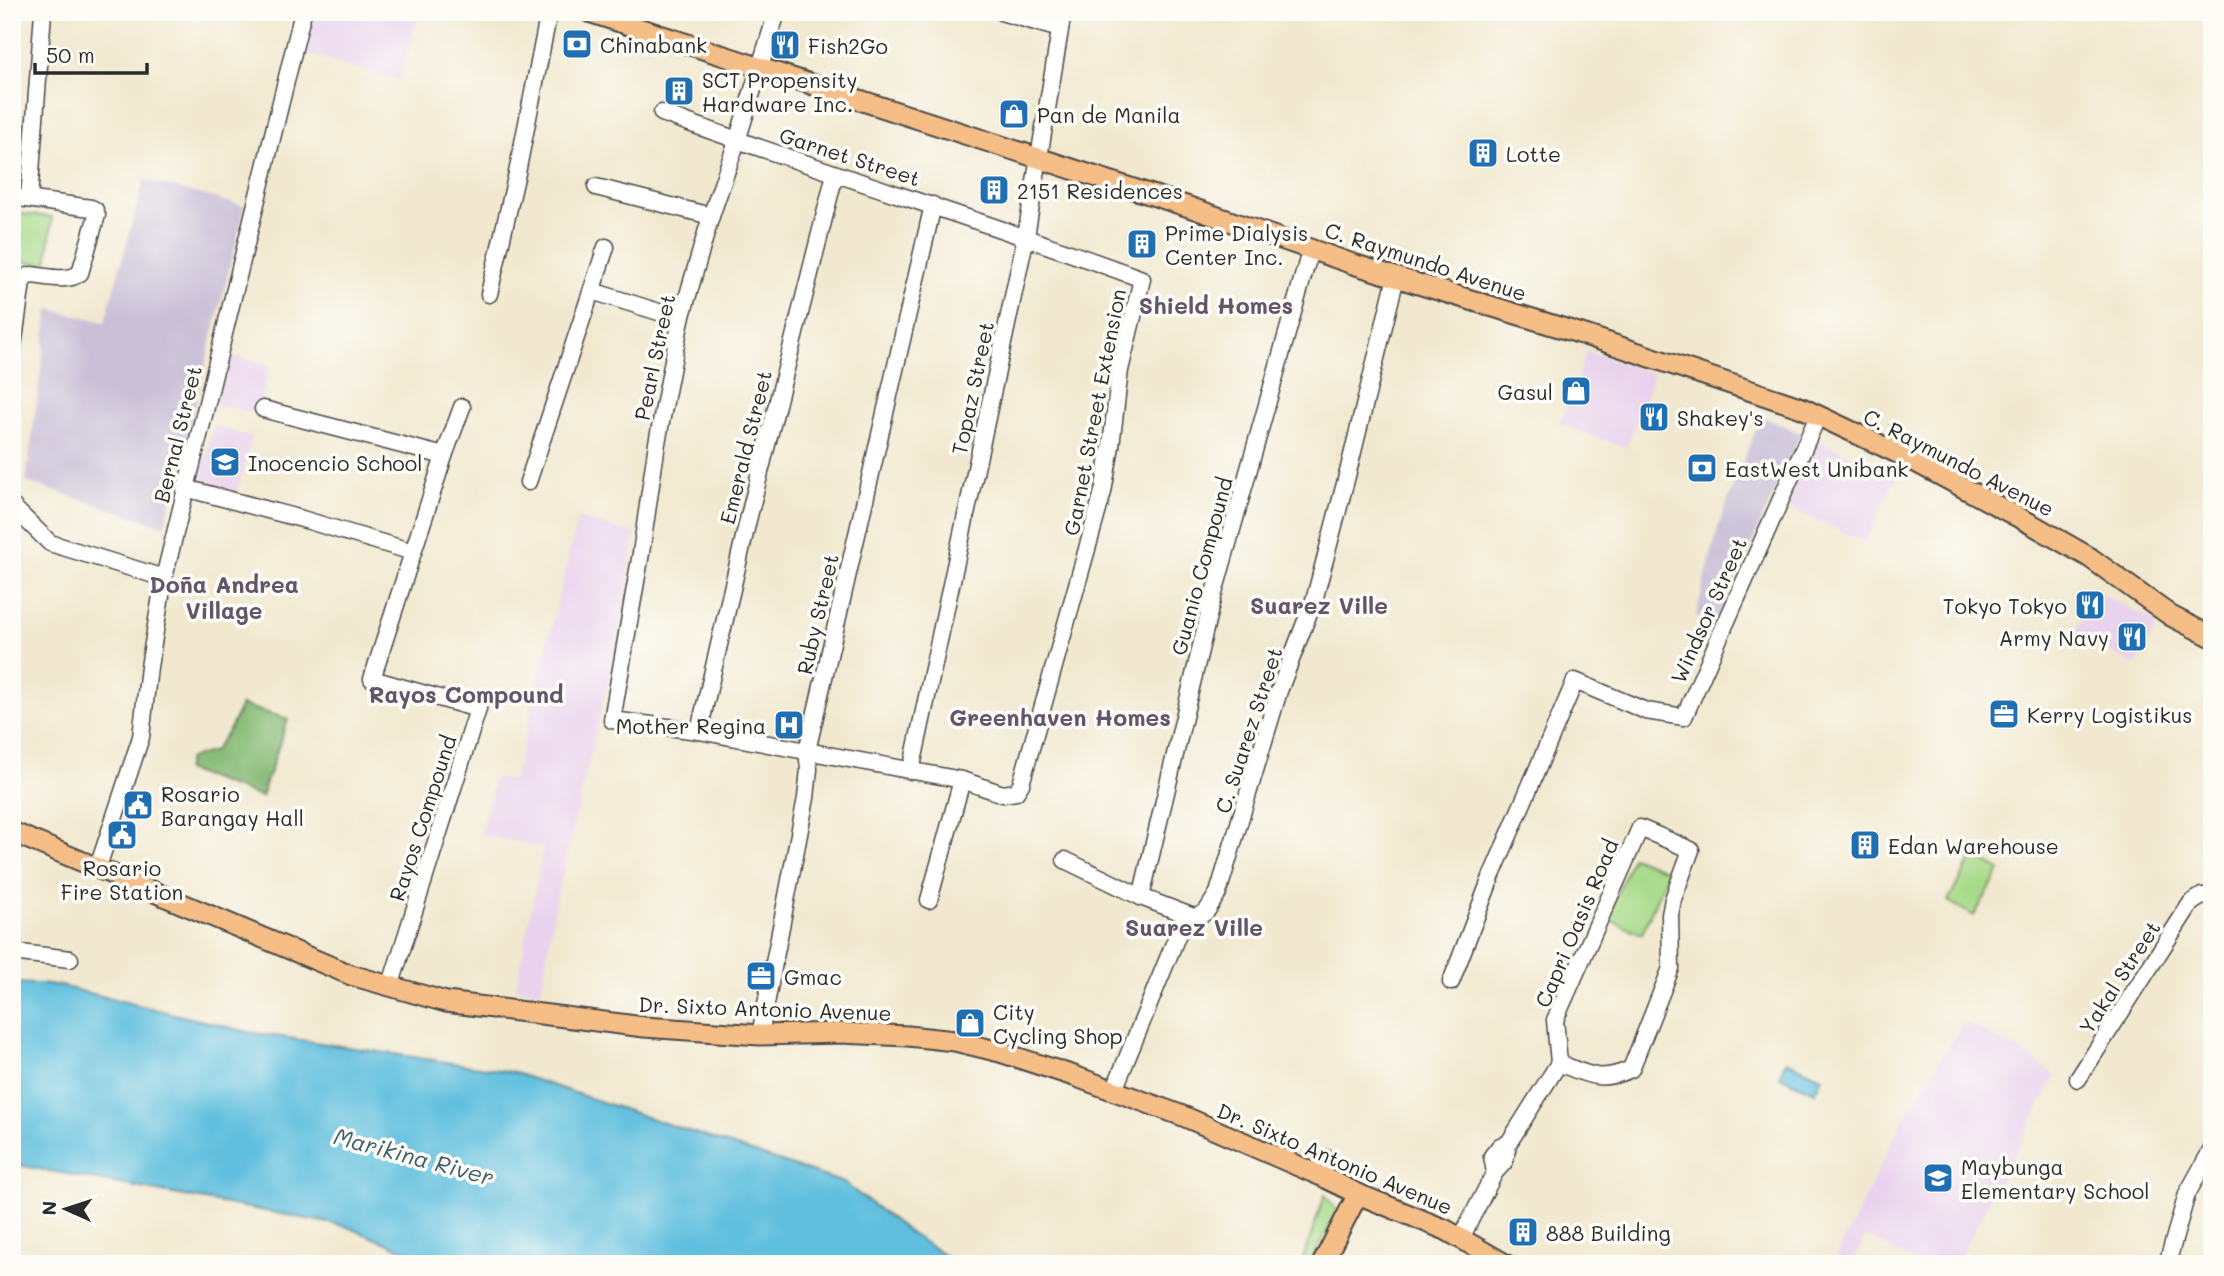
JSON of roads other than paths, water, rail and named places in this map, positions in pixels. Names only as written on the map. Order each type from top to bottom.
[{"type":"main road","name":"C. Raymundo Avenue","points":[[589,12],[1802,408],[1910,458],[2033,525],[2089,557],[2171,616],[2212,637]]},
{"type":"main road","name":"Dr. Sixto Antonio Avenue","points":[[12,832],[327,965],[390,987],[446,1002],[644,1027],[760,1035],[840,1033],[908,1036],[955,1041],[1034,1062],[1323,1166],[1358,1194],[1446,1230],[1505,1264]]},
{"type":"main road","points":[[1322,1264],[1358,1194]]},
{"type":"street","points":[[12,354],[22,282],[31,275],[75,277],[79,273],[97,215],[91,208],[20,198],[43,12]]},
{"type":"street","name":"Bernal Street","points":[[98,867],[141,737],[149,667],[164,578],[184,488],[303,12]]},
{"type":"street","points":[[489,294],[550,12]]},
{"type":"street","name":"Pearl Street","points":[[699,731],[612,720],[657,443],[681,319],[711,216],[777,12]]},
{"type":"street","points":[[1001,12],[1060,29]]},
{"type":"street","name":"Topaz Street","points":[[911,771],[1026,236],[1063,12]]},
{"type":"street","name":"Garnet Street","points":[[662,113],[737,141],[1026,236]]},
{"type":"street","name":"Emerald Street","points":[[699,731],[748,520],[835,174]]},
{"type":"street","points":[[596,187],[711,216]]},
{"type":"street","name":"Ruby Street","points":[[760,1035],[806,798],[809,769],[807,751],[933,205]]},
{"type":"street","name":"Garnet Street Extension","points":[[962,780],[1007,795],[1016,792],[1021,784],[1103,492],[1120,370],[1142,279],[1026,236]]},
{"type":"street","points":[[528,482],[606,247]]},
{"type":"street","name":"Guanio Compound","points":[[1141,897],[1211,604],[1311,248]]},
{"type":"street","name":"C. Suarez Street","points":[[1114,1090],[1182,924],[1206,912],[1218,893],[1279,691],[1315,597],[1396,277]]},
{"type":"street","points":[[592,291],[681,319]]},
{"type":"street","name":"Rayos Compound","points":[[390,987],[478,709],[372,679],[462,407]]},
{"type":"street","points":[[263,410],[375,436],[444,456]]},
{"type":"street","name":"Windsor Street","points":[[1451,982],[1495,868],[1575,681],[1646,710],[1684,717],[1818,416]]},
{"type":"street","points":[[184,488],[413,552]]},
{"type":"street","points":[[12,506],[50,543],[164,578]]},
{"type":"street","points":[[699,731],[962,780],[929,900]]},
{"type":"street","name":"Capri Oasis Road","points":[[1640,828],[1691,850],[1670,915],[1671,968],[1631,1069],[1613,1077],[1596,1078],[1559,1063],[1555,1020],[1640,828]]},
{"type":"street","points":[[1065,860],[1141,897],[1196,918]]},
{"type":"street","name":"Yakal Street","points":[[2078,1079],[2204,898]]},
{"type":"street","points":[[12,952],[70,959]]},
{"type":"street","points":[[1461,1238],[1495,1172],[1492,1156],[1500,1146],[1508,1144],[1559,1063]]},
{"type":"street","points":[[2167,1264],[2187,1194],[2212,1149]]},
{"type":"water","name":"Marikina River","points":[[12,983],[56,985],[248,1032],[512,1072],[844,1183],[911,1234],[958,1264],[438,1264],[345,1226],[12,1164]]},
{"type":"water","points":[[1786,1061],[1822,1077],[1815,1092],[1779,1076]]},
{"type":"place","name":"Chinabank","points":[[577,44]]},
{"type":"place","name":"Fish2Go","points":[[785,45]]},
{"type":"place","name":"SCT Propensity Hardware Inc.","points":[[679,91]]},
{"type":"place","name":"Pan de Manila","points":[[1014,114]]},
{"type":"place","name":"Lotte","points":[[1483,153]]},
{"type":"place","name":"2151 Residences","points":[[994,190]]},
{"type":"place","name":"Prime Dialysis Center Inc.","points":[[1142,244]]},
{"type":"place","name":"Gasul","points":[[1576,391]]},
{"type":"place","name":"Shakey's","points":[[1654,417]]},
{"type":"place","name":"Inocencio School","points":[[225,462]]},
{"type":"place","name":"EastWest Unibank","points":[[1702,468]]},
{"type":"place","name":"Tokyo Tokyo","points":[[2090,605]]},
{"type":"place","name":"Army Navy","points":[[2132,637]]},
{"type":"place","name":"Kerry Logistikus","points":[[2004,714]]},
{"type":"place","name":"Mother Regina","points":[[789,725]]},
{"type":"place","name":"Rosario Barangay Hall","points":[[138,805]]},
{"type":"place","name":"Rosario Fire Station","points":[[122,835]]},
{"type":"place","name":"Edan Warehouse","points":[[1865,845]]},
{"type":"place","name":"Gmac","points":[[761,976]]},
{"type":"place","name":"City Cycling Shop","points":[[970,1023]]},
{"type":"place","name":"Maybunga Elementary School","points":[[1938,1178]]},
{"type":"place","name":"888 Building","points":[[1523,1232]]},
{"type":"district","name":"Shield Homes","points":[[1216,305]]},
{"type":"district","name":"Doña Andrea Village","points":[[224,597]]},
{"type":"district","name":"Suarez Ville","points":[[1319,605]]},
{"type":"district","name":"Rayos Compound","points":[[466,694]]},
{"type":"district","name":"Greenhaven Homes","points":[[1060,717]]},
{"type":"district","name":"Suarez Ville","points":[[1194,927]]}]
